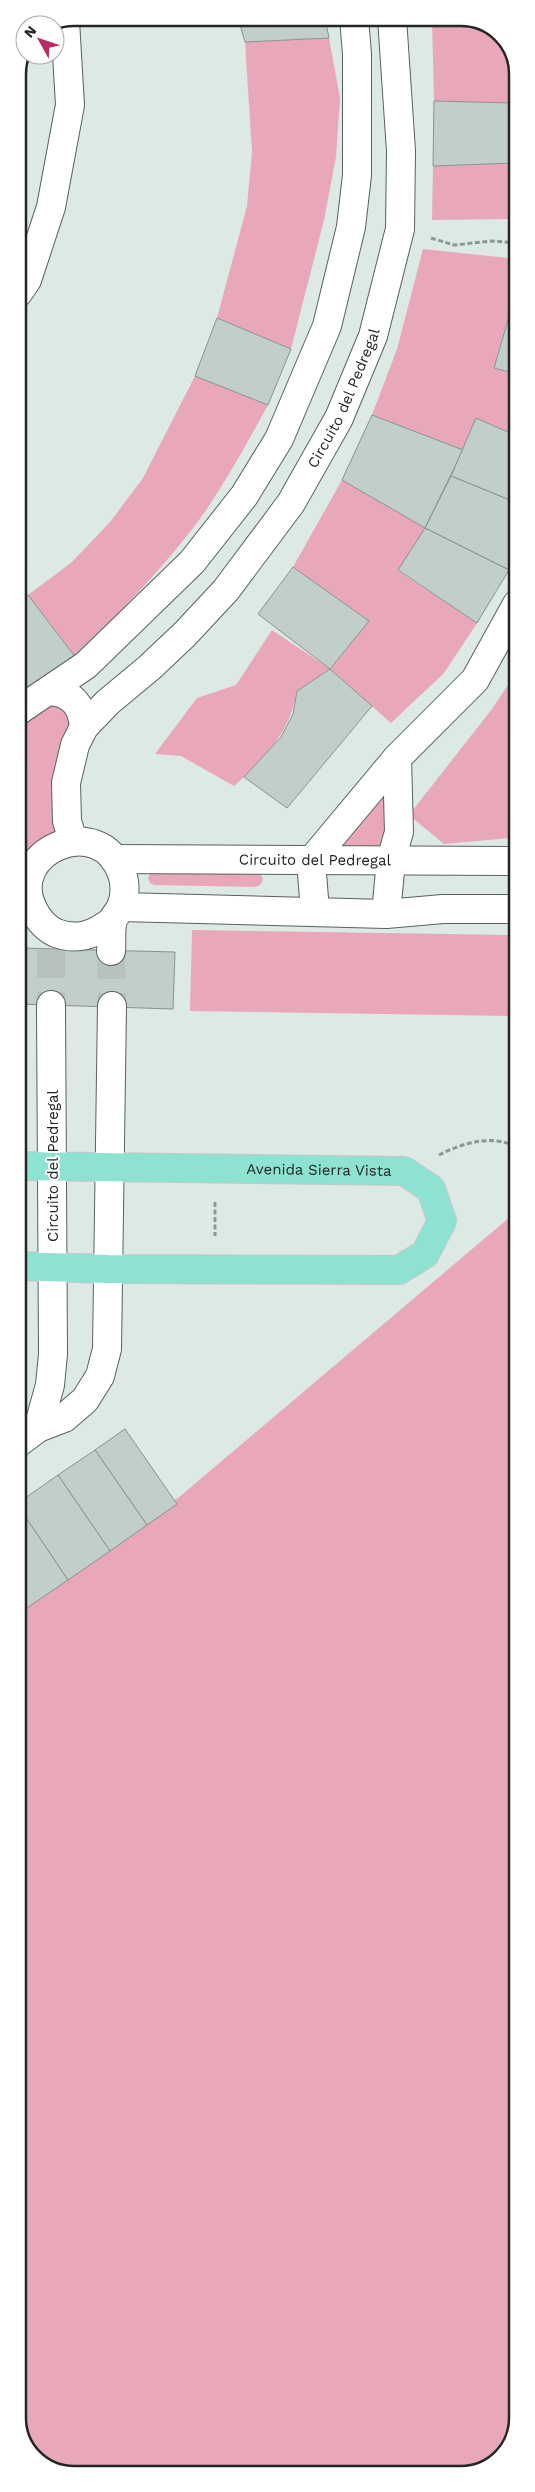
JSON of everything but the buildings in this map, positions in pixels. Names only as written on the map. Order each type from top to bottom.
[{"type":"main road","name":"Avenida Sierra Vista","points":[[26,1166],[404,1171],[431,1189],[442,1221],[426,1254],[399,1270],[108,1269],[26,1266]]},
{"type":"street","points":[[26,706],[86,664],[192,562],[244,496],[279,438],[307,377],[327,326],[351,227],[357,166],[357,54],[355,26]]},
{"type":"street","name":"Circuito del Pedregal","points":[[73,841],[66,812],[66,782],[72,754],[84,727],[108,702],[149,668],[226,590],[291,503],[339,418],[373,336],[400,229],[401,150],[393,26]]},
{"type":"street","points":[[26,281],[51,207],[70,105],[66,27]]},
{"type":"street","points":[[315,911],[311,861],[397,758],[475,680],[509,618]]},
{"type":"street","points":[[86,664],[86,685],[91,694],[108,702]]},
{"type":"street","points":[[50,690],[71,696],[81,710],[84,727]]},
{"type":"street","points":[[386,914],[391,860],[399,832],[397,758]]},
{"type":"street","points":[[111,951],[117,914],[124,890],[122,874],[114,859],[103,849],[89,842],[73,841],[56,845],[42,855],[32,870],[28,887],[31,904],[40,928],[67,936],[83,937],[99,931],[117,914],[315,911],[386,914],[443,908],[509,909]]},
{"type":"street","name":"Circuito del Pedregal","points":[[114,859],[509,861]]},
{"type":"street","name":"Circuito del Pedregal","points":[[28,1436],[50,1385],[53,1354],[52,1005]]},
{"type":"street","points":[[28,1436],[64,1418],[86,1400],[100,1376],[107,1349],[108,1166],[112,1006]]},
{"type":"path","points":[[404,1171],[468,1142],[509,1144]]},
{"type":"path","points":[[214,1168],[216,1269]]},
{"type":"shaded area","points":[[432,26],[464,26],[473,28],[495,40],[504,53],[507,62],[509,103],[434,101]]},
{"type":"shaded area","points":[[329,38],[340,98],[336,157],[324,220],[291,349],[217,318],[247,206],[252,152],[245,42]]},
{"type":"shaded area","points":[[509,163],[509,219],[432,220],[433,166]]},
{"type":"shaded area","points":[[423,249],[509,258],[509,316],[494,368],[509,372],[509,432],[476,418],[463,450],[372,415],[397,349]]},
{"type":"shaded area","points":[[195,376],[268,405],[220,489],[188,535],[141,589],[76,658],[28,595],[72,562],[110,522],[143,478]]},
{"type":"shaded area","points":[[342,480],[425,528],[398,571],[477,623],[444,673],[391,723],[330,669],[369,621],[293,567]]},
{"type":"shaded area","points":[[272,630],[330,669],[297,691],[288,720],[282,732],[266,755],[234,786],[181,756],[155,754],[197,698],[236,685]]},
{"type":"shaded area","points":[[509,683],[509,838],[444,844],[409,815],[492,709]]},
{"type":"shaded area","points":[[50,696],[73,707],[65,830],[26,886],[26,712]]},
{"type":"shaded area","points":[[397,759],[388,858],[315,860]]},
{"type":"shaded area","points":[[256,872],[261,875],[263,880],[260,885],[255,887],[154,885],[150,883],[148,878],[151,873]]},
{"type":"shaded area","points":[[192,930],[509,935],[509,1016],[190,1011]]},
{"type":"shaded area","points":[[509,1218],[509,2418],[508,2427],[501,2444],[490,2456],[476,2463],[460,2466],[71,2466],[56,2462],[43,2454],[31,2439],[28,2430],[26,2418],[26,1602],[178,1498]]},
{"type":"tunnel","points":[[51,950],[51,1005]]},
{"type":"tunnel","points":[[111,951],[112,1006]]}]
